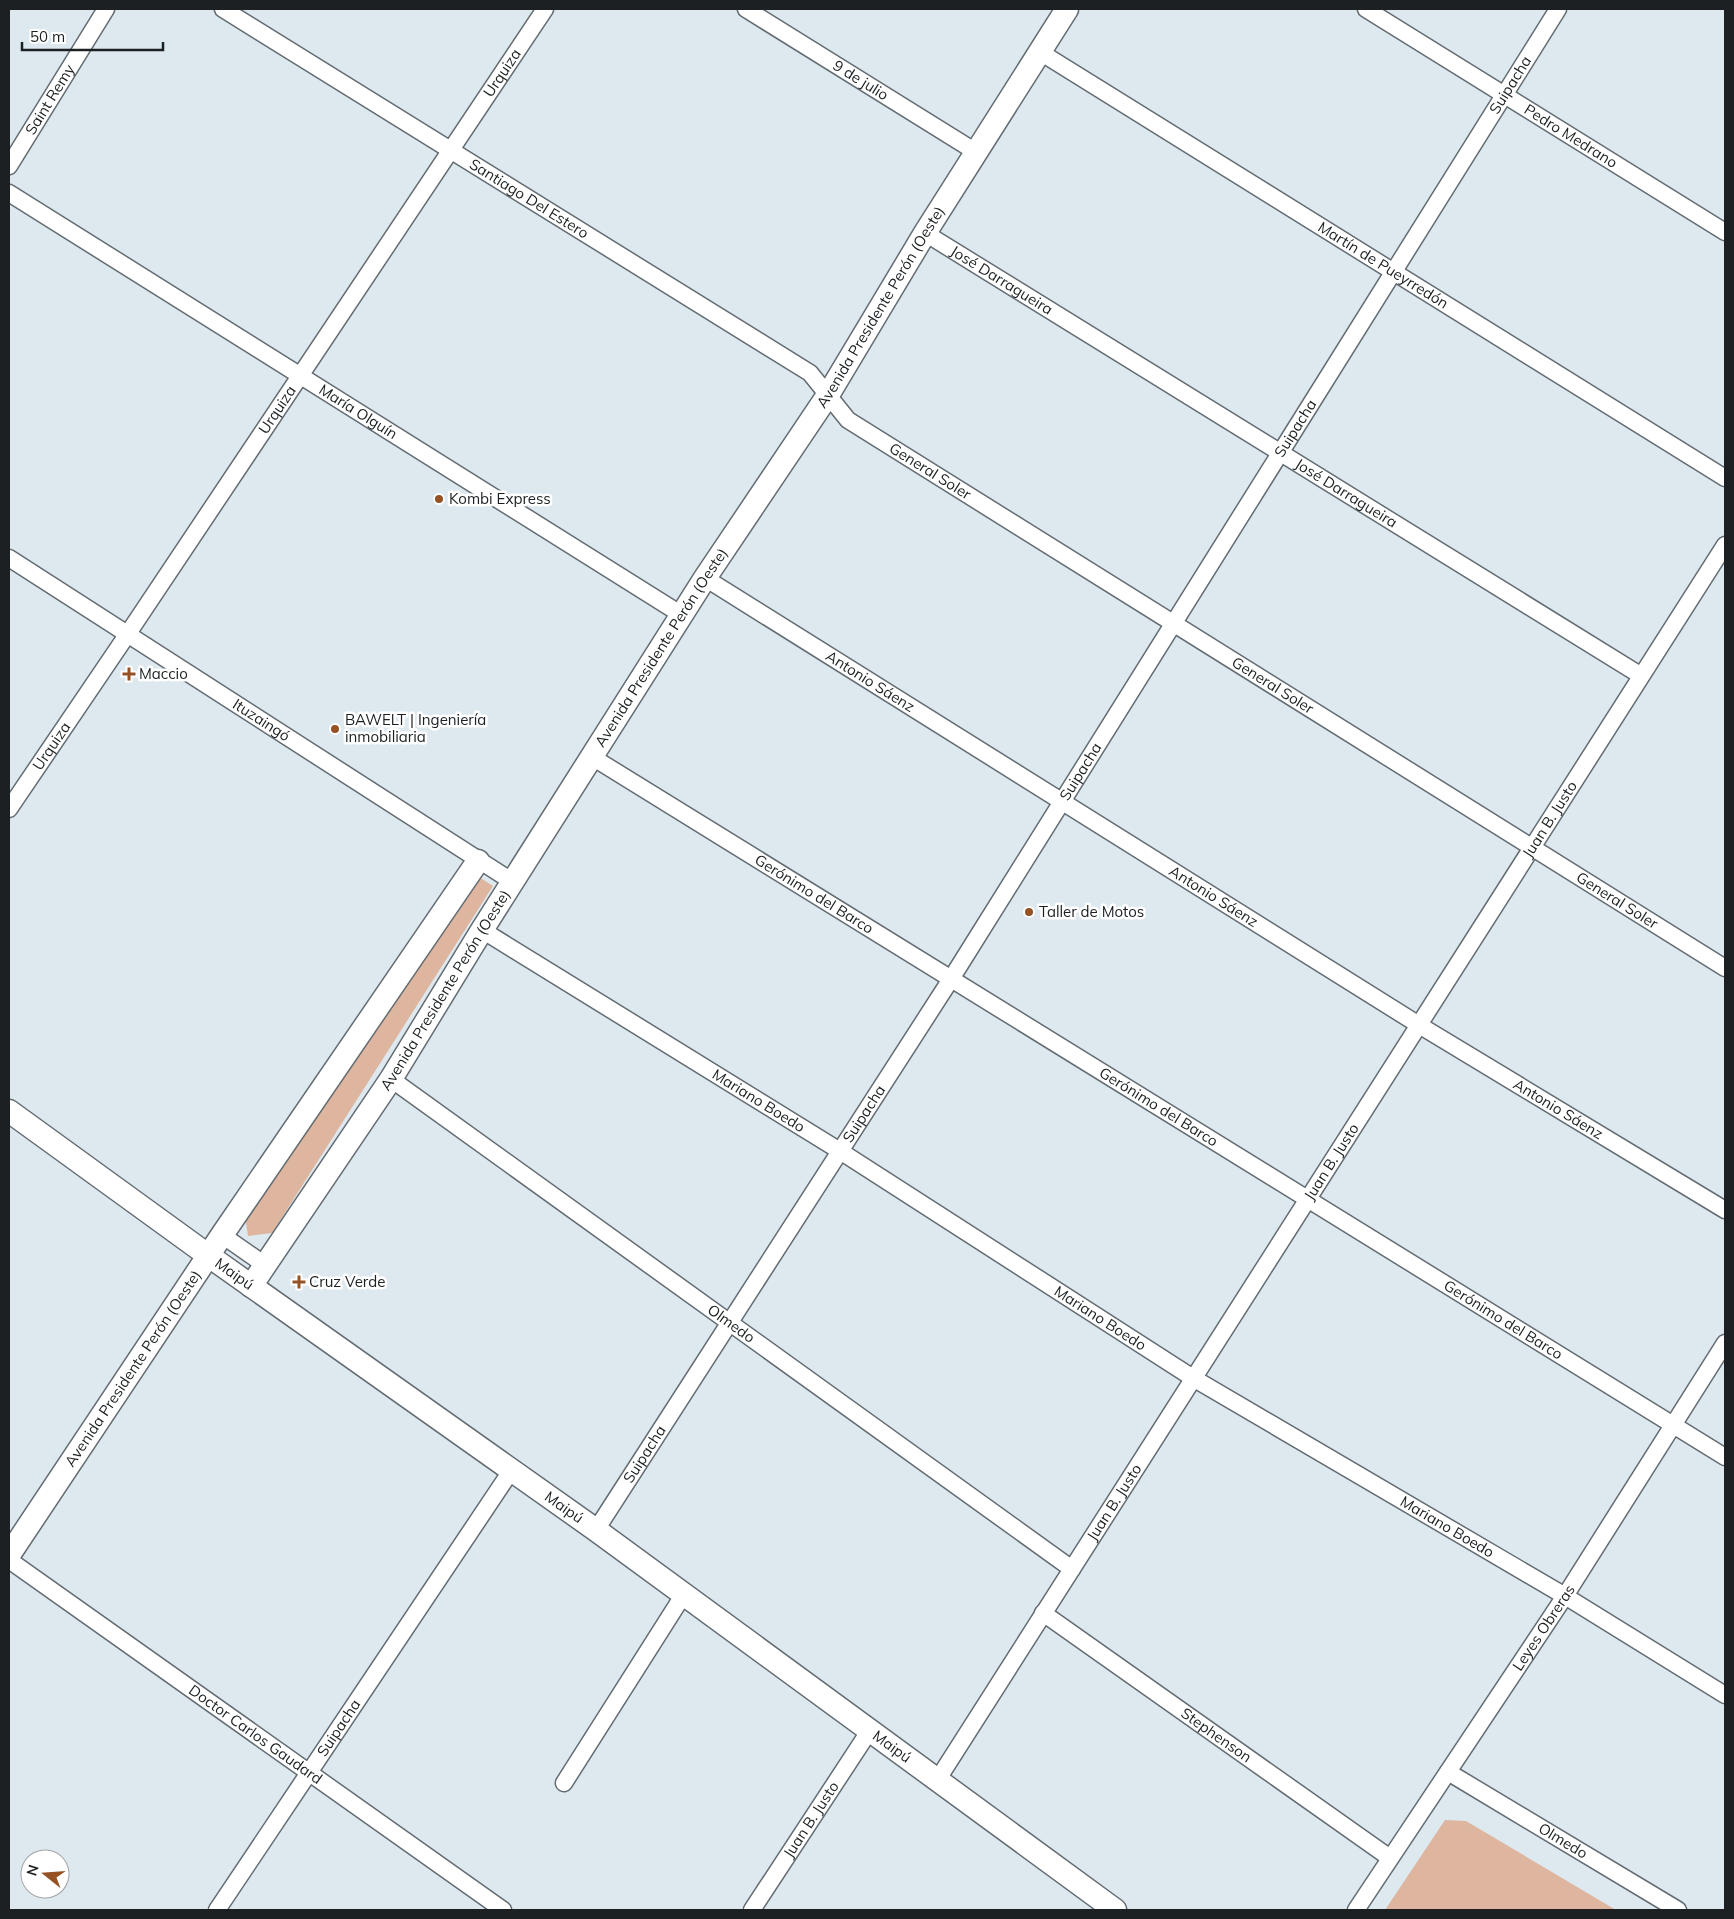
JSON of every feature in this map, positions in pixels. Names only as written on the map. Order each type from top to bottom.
[{"type":"main road","name":"Avenida Presidente Perón (Oeste)","points":[[251,1286],[391,1079],[482,930],[705,578],[828,395],[925,233],[1067,9]]},
{"type":"main road","name":"Avenida Presidente Perón (Oeste)","points":[[9,1555],[222,1235],[478,861]]},
{"type":"main road","name":"Maipú","points":[[9,1111],[251,1286],[596,1530],[1115,1910]]},
{"type":"street","name":"Saint Remy","points":[[9,166],[106,9]]},
{"type":"street","name":"Santiago Del Estero","points":[[223,9],[810,373],[828,395]]},
{"type":"street","name":"Urquiza","points":[[9,809],[128,635],[545,9]]},
{"type":"street","name":"9 de julio","points":[[746,9],[976,152]]},
{"type":"street","name":"Pedro Medrano","points":[[1366,9],[1725,232]]},
{"type":"street","name":"Suipacha","points":[[596,1530],[951,979],[1558,9]]},
{"type":"street","name":"Martín de Pueyrredón","points":[[1040,52],[1725,478]]},
{"type":"street","name":"María Olguín","points":[[9,193],[682,615]]},
{"type":"street","name":"José Darragueira","points":[[925,233],[1640,675]]},
{"type":"street","name":"General Soler","points":[[828,395],[848,420],[1725,968]]},
{"type":"street","name":"Juan B. Justo","points":[[938,1779],[1532,848],[1640,675],[1725,545]]},
{"type":"street","name":"Ituzaingó","points":[[9,558],[513,882]]},
{"type":"street","name":"Antonio Sáenz","points":[[705,578],[1419,1025],[1725,1210]]},
{"type":"street","name":"Gerónimo del Barco","points":[[592,757],[1725,1457]]},
{"type":"street","name":"Mariano Boedo","points":[[482,930],[840,1151],[1193,1378],[1565,1596],[1725,1695]]},
{"type":"street","name":"Olmedo","points":[[391,1079],[1072,1569]]},
{"type":"street","name":"Maipú","points":[[222,1235],[265,1265]]},
{"type":"street","name":"Leyes Obreras","points":[[1356,1910],[1565,1596],[1671,1425],[1725,1343]]},
{"type":"street","name":"Suipacha","points":[[217,1910],[511,1471]]},
{"type":"street","name":"Doctor Carlos Gaudard","points":[[9,1560],[308,1775],[503,1910]]},
{"type":"street","points":[[564,1783],[684,1594]]},
{"type":"street","name":"Stephenson","points":[[1043,1613],[1390,1858]]},
{"type":"street","name":"Juan B. Justo","points":[[752,1910],[870,1730]]},
{"type":"street","name":"Olmedo","points":[[1448,1772],[1678,1910]]},
{"type":"shaded area","points":[[479,877],[493,886],[272,1233],[248,1236],[245,1216]]},
{"type":"shaded area","points":[[1445,1820],[1466,1821],[1616,1910],[1385,1910]]},
{"type":"place","name":"Kombi Express","points":[[439,499]]},
{"type":"place","name":"Maccio","points":[[129,674]]},
{"type":"place","name":"BAWELT | Ingeniería inmobiliaria","points":[[335,729]]},
{"type":"place","name":"Taller de Motos","points":[[1029,912]]},
{"type":"place","name":"Cruz Verde","points":[[299,1282]]}]
